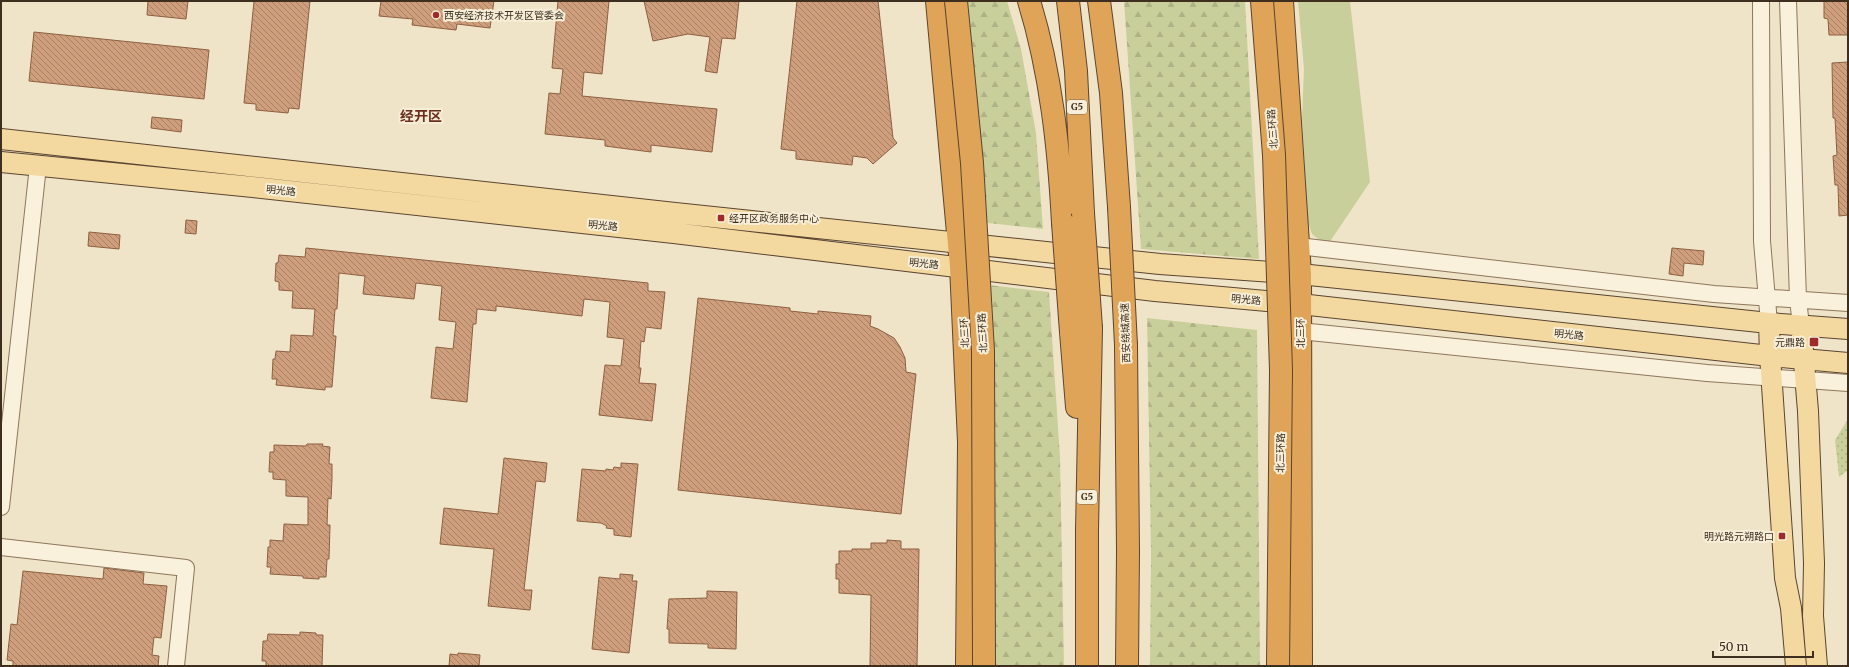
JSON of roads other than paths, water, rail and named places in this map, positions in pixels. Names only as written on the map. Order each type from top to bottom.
[{"type":"highway","name":"北三环","points":[[937,1],[961,266],[968,442],[967,666]]},
{"type":"highway","name":"北三环路","points":[[956,1],[972,162],[983,351],[984,666]]},
{"type":"highway","points":[[1029,1],[1039,33],[1051,102],[1059,154],[1063,223],[1081,330]]},
{"type":"highway","name":"G5","points":[[1068,1],[1076,71],[1083,213],[1081,330],[1087,530],[1086,666]]},
{"type":"highway","name":"西安绕城高速","points":[[1099,1],[1111,93],[1126,345],[1128,544],[1127,666]]},
{"type":"highway","name":"北三环路","points":[[1262,1],[1274,155],[1281,370],[1278,666]]},
{"type":"highway","name":"北三环","points":[[1282,1],[1300,274],[1301,666]]},
{"type":"main road","name":"明光路","points":[[1,139],[675,213],[1160,264],[1300,274],[1769,323],[1848,329]]},
{"type":"main road","name":"明光路","points":[[1,162],[253,186],[961,266],[1155,291],[1300,304],[1770,356],[1848,363]]},
{"type":"main road","points":[[1769,323],[1771,378],[1785,578],[1791,608],[1796,666]]},
{"type":"main road","points":[[1800,326],[1806,380],[1814,563],[1813,616],[1817,666]]},
{"type":"street","points":[[1761,1],[1762,241],[1769,323]]},
{"type":"street","points":[[1788,1],[1800,326]]},
{"type":"street","points":[[1,507],[8,382],[38,166]]},
{"type":"street","points":[[1298,246],[1706,293],[1848,303]]},
{"type":"street","points":[[1300,331],[1700,372],[1848,383]]},
{"type":"street","points":[[1,547],[186,568],[176,666]]},
{"type":"place","name":"西安经济技术开发区管委会","points":[[436,15]]},
{"type":"place","name":"经开区政务服务中心","points":[[721,218]]},
{"type":"place","name":"元鼎路","points":[[1814,342]]},
{"type":"place","name":"明光路元朔路口","points":[[1782,536]]},
{"type":"district","name":"经开区","points":[[421,116]]}]
